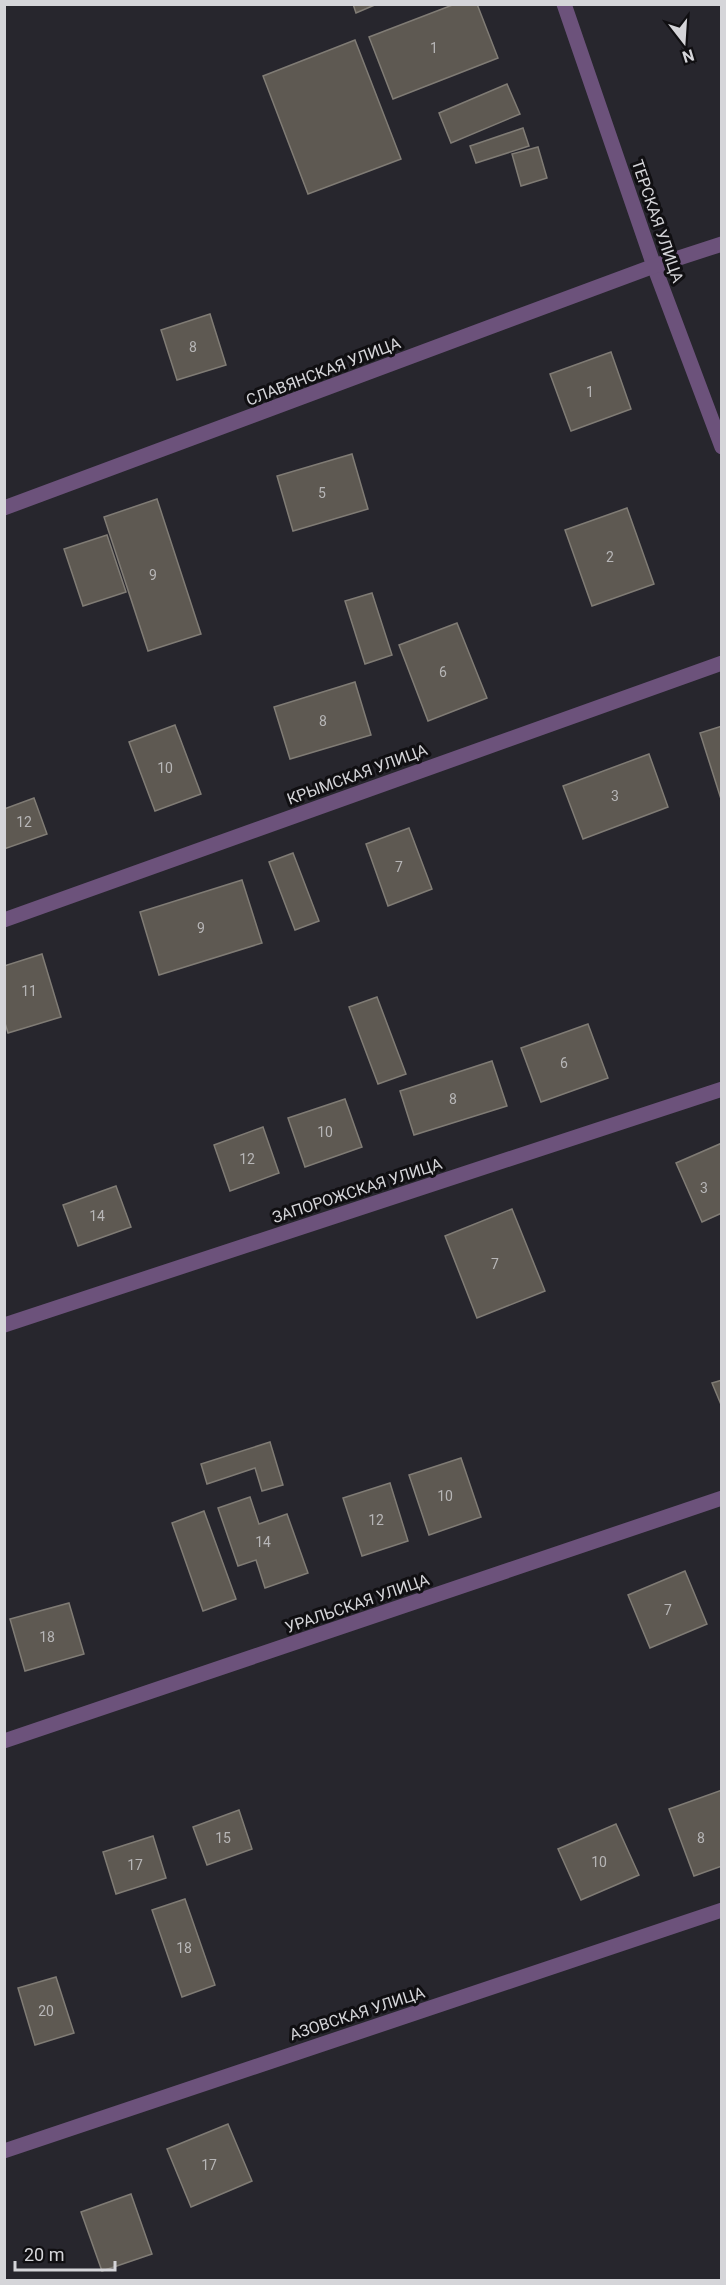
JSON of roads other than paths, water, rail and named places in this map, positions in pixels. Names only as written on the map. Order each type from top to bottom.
[{"type":"street","name":"ТЕРСКАЯ УЛИЦА","points":[[564,4],[654,266],[722,447]]},
{"type":"street","name":"СЛАВЯНСКАЯ УЛИЦА","points":[[4,508],[654,266],[722,244]]},
{"type":"street","name":"КРЫМСКАЯ УЛИЦА","points":[[4,920],[722,663]]},
{"type":"street","name":"ЗАПОРОЖСКАЯ УЛИЦА","points":[[4,1325],[722,1089]]},
{"type":"street","name":"УРАЛЬСКАЯ УЛИЦА","points":[[4,1741],[722,1498]]},
{"type":"street","name":"АЗОВСКАЯ УЛИЦА","points":[[4,2151],[722,1910]]}]
